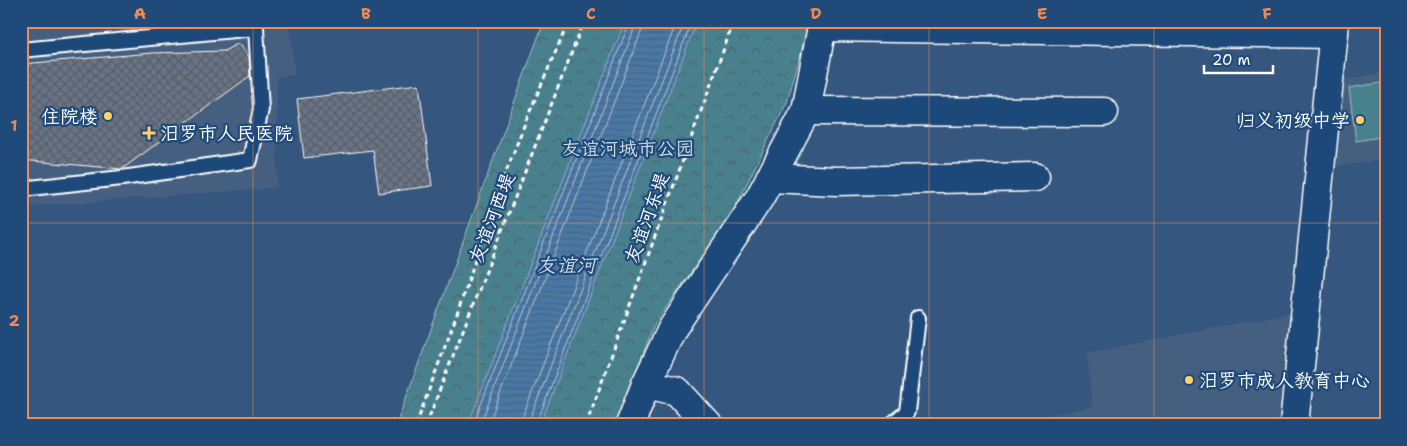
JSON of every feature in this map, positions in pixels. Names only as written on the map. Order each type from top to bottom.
[{"type":"street","points":[[630,425],[646,384],[672,329],[760,197],[806,110],[822,24],[1335,27],[1294,425]]},
{"type":"street","points":[[806,110],[1104,112]]},
{"type":"street","points":[[770,178],[838,181],[1035,177]]},
{"type":"street","points":[[646,384],[677,391],[708,425]]},
{"type":"lane","points":[[21,50],[256,28],[261,109],[250,160],[122,178],[21,189]]},
{"type":"lane","points":[[891,425],[907,412],[918,318]]},
{"type":"path","points":[[416,425],[457,314],[496,198],[527,118],[569,21]]},
{"type":"path","name":"友谊河西堤","points":[[426,425],[584,21]]},
{"type":"path","name":"友谊河东堤","points":[[586,425],[734,21]]},
{"type":"shaded area","name":"汨罗市人民医院","points":[[21,21],[289,21],[295,74],[277,77],[277,188],[21,207]]},
{"type":"shaded area","name":"归义初级中学","points":[[1386,72],[1386,159],[1327,168],[1339,81]]},
{"type":"shaded area","name":"汨罗市成人教育中心","points":[[1295,312],[1283,425],[992,425],[1092,407],[1087,353]]},
{"type":"green space","name":"友谊河城市公园","points":[[544,21],[810,21],[787,102],[730,218],[655,323],[615,425],[396,425]]},
{"type":"green space","points":[[1386,82],[1386,136],[1356,141],[1349,88]]},
{"type":"water","name":"友谊河","points":[[625,21],[697,21],[540,425],[468,425]]},
{"type":"building","name":"住院楼","points":[[239,43],[249,57],[250,76],[122,169],[21,160],[21,64],[152,53],[224,51]]},
{"type":"building","points":[[419,84],[432,186],[379,193],[373,150],[304,158],[297,99]]},
{"type":"place","name":"住院楼","points":[[108,116]]},
{"type":"place","name":"归义初级中学","points":[[1360,120]]},
{"type":"place","name":"汨罗市人民医院","points":[[149,133]]},
{"type":"place","name":"汨罗市成人教育中心","points":[[1189,380]]}]
